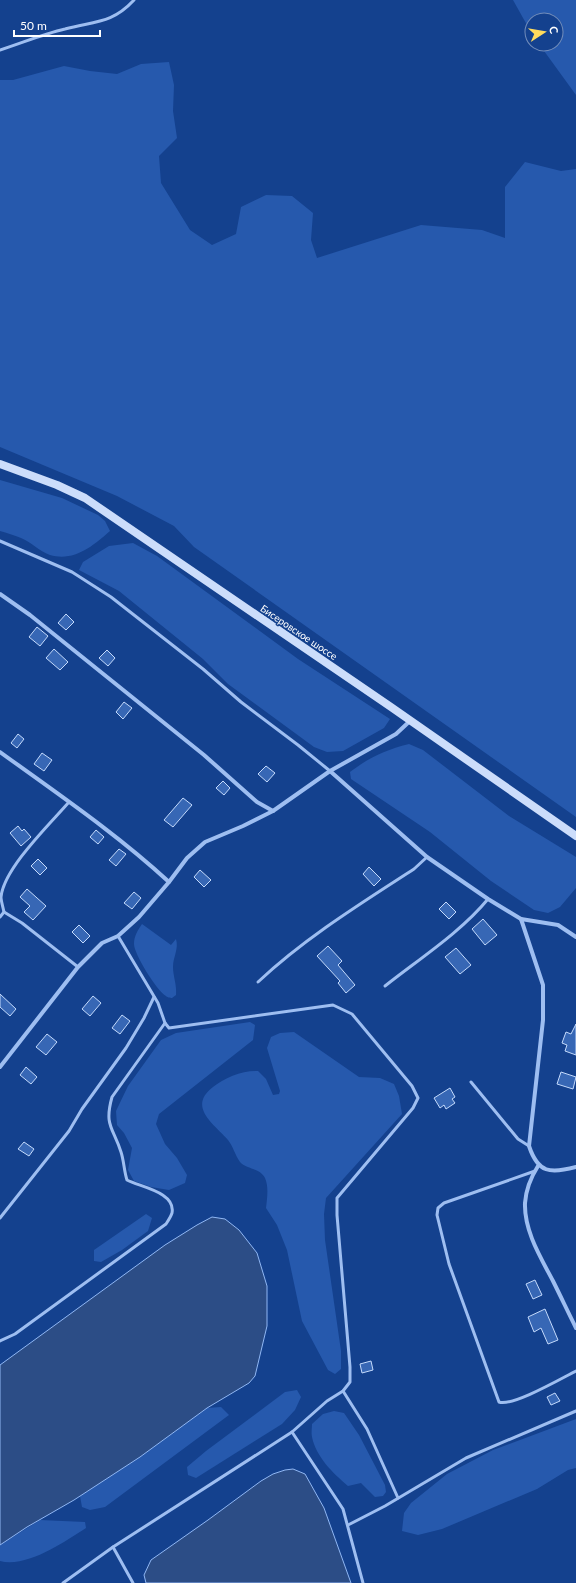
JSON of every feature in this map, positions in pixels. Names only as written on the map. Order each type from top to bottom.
[{"type":"main road","name":"Бисеровское шоссе","points":[[0,464],[58,485],[85,498],[411,720],[576,836]]},
{"type":"street","points":[[0,594],[30,615],[204,755],[257,802],[273,811]]},
{"type":"street","points":[[0,1067],[78,967],[102,943],[118,936],[139,917],[169,882],[186,858],[205,842],[243,826],[273,811],[330,771],[396,734],[411,720]]},
{"type":"street","points":[[0,752],[104,827],[169,882]]},
{"type":"street","points":[[330,771],[427,857],[488,899],[520,919],[558,924],[576,936]]},
{"type":"street","points":[[520,919],[543,985],[543,1020],[529,1146],[538,1166],[546,1170],[563,1171],[576,1167]]},
{"type":"street","points":[[538,1166],[527,1191],[525,1204],[529,1229],[537,1250],[576,1328]]},
{"type":"lane","points":[[0,50],[64,29],[107,20],[126,8],[134,0]]},
{"type":"lane","points":[[0,541],[72,572],[111,597],[203,669],[241,702],[330,771]]},
{"type":"lane","points":[[69,802],[20,859],[4,884],[1,898],[4,912],[22,923],[78,967]]},
{"type":"lane","points":[[258,982],[283,959],[320,931],[414,869],[427,857]]},
{"type":"lane","points":[[385,986],[478,912],[488,899]]},
{"type":"lane","points":[[0,917],[4,912]]},
{"type":"lane","points":[[63,1583],[113,1547],[292,1432],[327,1401],[343,1391],[350,1382],[337,1198],[413,1108],[418,1098],[412,1086],[352,1014],[333,1005],[169,1028],[165,1023],[154,997],[118,936]]},
{"type":"lane","points":[[0,1218],[69,1131],[82,1109],[126,1048],[144,1018],[154,997]]},
{"type":"lane","points":[[0,1341],[15,1334],[166,1224],[172,1212],[170,1202],[162,1194],[136,1185],[127,1180],[122,1153],[112,1132],[108,1111],[112,1097],[165,1023]]},
{"type":"lane","points":[[471,1082],[518,1139],[529,1146]]},
{"type":"lane","points":[[535,1171],[444,1203],[438,1208],[436,1215],[449,1264],[499,1402],[503,1404],[509,1403],[576,1371]]},
{"type":"lane","points":[[343,1391],[367,1429],[398,1498]]},
{"type":"lane","points":[[348,1525],[398,1498],[466,1458],[576,1411]]},
{"type":"lane","points":[[292,1432],[343,1509],[363,1583]]},
{"type":"lane","points":[[113,1547],[133,1583]]},
{"type":"shaded area","points":[[513,0],[576,0],[576,95],[545,52],[564,52],[564,12],[524,12],[524,20]]},
{"type":"shaded area","points":[[169,62],[174,85],[173,111],[177,138],[159,156],[161,183],[190,230],[212,245],[236,234],[241,207],[266,195],[292,196],[313,213],[311,240],[317,258],[421,225],[482,230],[505,238],[505,187],[525,162],[561,171],[576,169],[576,817],[194,547],[174,526],[117,496],[0,447],[0,80],[13,80],[64,66],[117,74],[141,64]]},
{"type":"shaded area","points":[[0,480],[62,498],[98,515],[105,521],[110,531],[83,551],[59,557],[50,555],[25,540],[0,531]]},
{"type":"shaded area","points":[[133,543],[157,556],[298,659],[390,719],[384,728],[343,751],[327,752],[314,747],[228,684],[203,659],[119,591],[79,570],[83,562],[109,546]]},
{"type":"shaded area","points":[[409,744],[423,750],[509,816],[576,857],[576,888],[560,907],[548,913],[534,910],[491,881],[430,832],[351,779],[350,772],[364,762],[392,749]]},
{"type":"shaded area","points":[[142,924],[171,945],[176,939],[177,946],[173,967],[176,995],[172,998],[166,996],[157,987],[135,949],[134,941],[136,933]]},
{"type":"shaded area","points":[[250,1022],[255,1025],[253,1040],[159,1114],[156,1124],[165,1144],[177,1158],[187,1175],[185,1183],[169,1190],[151,1187],[134,1181],[128,1170],[132,1148],[124,1133],[117,1125],[116,1111],[128,1086],[161,1040],[176,1033]]},
{"type":"shaded area","points":[[294,1032],[359,1077],[380,1078],[394,1084],[399,1096],[402,1114],[326,1198],[324,1214],[325,1240],[341,1351],[341,1369],[335,1374],[328,1370],[302,1321],[287,1250],[277,1225],[266,1208],[267,1189],[265,1178],[260,1172],[240,1162],[230,1142],[206,1115],[202,1101],[213,1087],[228,1078],[240,1073],[252,1071],[258,1071],[266,1079],[273,1095],[279,1094],[280,1091],[267,1048],[271,1037],[280,1033]]},
{"type":"shaded area","points":[[146,1214],[152,1218],[148,1231],[122,1250],[101,1262],[94,1261],[94,1250]]},
{"type":"shaded area","points":[[212,1217],[225,1219],[239,1230],[257,1253],[267,1286],[267,1326],[255,1376],[249,1383],[207,1408],[140,1457],[74,1500],[27,1527],[0,1545],[0,1365],[165,1245]]},
{"type":"shaded area","points":[[297,1390],[301,1397],[295,1410],[282,1424],[196,1478],[188,1475],[187,1467],[206,1451],[285,1392]]},
{"type":"shaded area","points":[[221,1407],[229,1415],[105,1507],[90,1510],[82,1507],[80,1496],[140,1457],[207,1408]]},
{"type":"shaded area","points":[[334,1411],[344,1413],[359,1435],[385,1485],[386,1492],[383,1496],[375,1497],[361,1483],[348,1486],[321,1458],[312,1437],[312,1424],[323,1414]]},
{"type":"shaded area","points":[[576,1419],[576,1468],[568,1470],[537,1489],[442,1529],[418,1535],[402,1531],[404,1513],[411,1503],[447,1474],[493,1450]]},
{"type":"shaded area","points":[[293,1469],[305,1474],[324,1508],[351,1583],[146,1583],[144,1575],[151,1560],[261,1481],[273,1474]]},
{"type":"shaded area","points":[[40,1520],[85,1522],[86,1528],[56,1546],[33,1557],[22,1561],[0,1561],[0,1545]]},
{"type":"building","points":[[66,614],[74,622],[66,630],[58,623]]},
{"type":"building","points":[[37,627],[48,636],[40,646],[29,637]]},
{"type":"building","points":[[54,649],[68,662],[60,670],[46,658]]},
{"type":"building","points":[[107,650],[115,658],[108,666],[99,658]]},
{"type":"building","points":[[124,702],[132,708],[123,719],[116,712]]},
{"type":"building","points":[[18,734],[24,739],[17,748],[11,743]]},
{"type":"building","points":[[42,753],[52,760],[44,771],[34,764]]},
{"type":"building","points":[[266,766],[275,773],[267,782],[258,774]]},
{"type":"building","points":[[223,781],[230,788],[224,795],[216,788]]},
{"type":"building","points":[[183,798],[192,805],[173,827],[164,820]]},
{"type":"building","points":[[18,826],[22,831],[24,829],[31,837],[21,846],[10,833]]},
{"type":"building","points":[[96,830],[104,837],[98,844],[90,837]]},
{"type":"building","points":[[119,849],[126,854],[116,866],[109,860]]},
{"type":"building","points":[[38,859],[47,868],[40,875],[31,866]]},
{"type":"building","points":[[369,867],[381,879],[374,886],[363,874]]},
{"type":"building","points":[[200,870],[211,880],[204,887],[194,877]]},
{"type":"building","points":[[27,889],[46,906],[33,920],[24,912],[30,906],[20,897]]},
{"type":"building","points":[[134,892],[141,898],[132,909],[124,903]]},
{"type":"building","points":[[446,902],[456,912],[449,919],[439,909]]},
{"type":"building","points":[[483,919],[497,935],[485,945],[472,929]]},
{"type":"building","points":[[79,925],[90,936],[83,943],[72,932]]},
{"type":"building","points":[[328,946],[342,961],[338,965],[355,985],[346,993],[338,983],[340,981],[317,956]]},
{"type":"building","points":[[456,948],[471,965],[460,974],[445,957]]},
{"type":"building","points":[[0,994],[16,1009],[10,1016],[0,1007]]},
{"type":"building","points":[[93,996],[101,1003],[90,1016],[82,1009]]},
{"type":"building","points":[[122,1015],[130,1021],[120,1034],[112,1028]]},
{"type":"building","points":[[576,1024],[576,1055],[565,1051],[567,1045],[562,1043],[566,1032],[571,1034]]},
{"type":"building","points":[[47,1034],[57,1042],[46,1055],[36,1047]]},
{"type":"building","points":[[26,1067],[37,1077],[31,1084],[20,1075]]},
{"type":"building","points":[[561,1072],[576,1077],[573,1089],[557,1084]]},
{"type":"building","points":[[450,1088],[455,1097],[452,1099],[455,1103],[446,1109],[444,1105],[440,1108],[434,1098]]},
{"type":"building","points":[[24,1142],[34,1149],[29,1156],[18,1149]]},
{"type":"building","points":[[535,1280],[542,1295],[533,1299],[526,1284]]},
{"type":"building","points":[[545,1309],[558,1340],[548,1344],[541,1328],[534,1332],[528,1317]]},
{"type":"building","points":[[371,1361],[373,1370],[362,1373],[360,1364]]},
{"type":"building","points":[[555,1393],[560,1401],[551,1405],[547,1397]]}]
